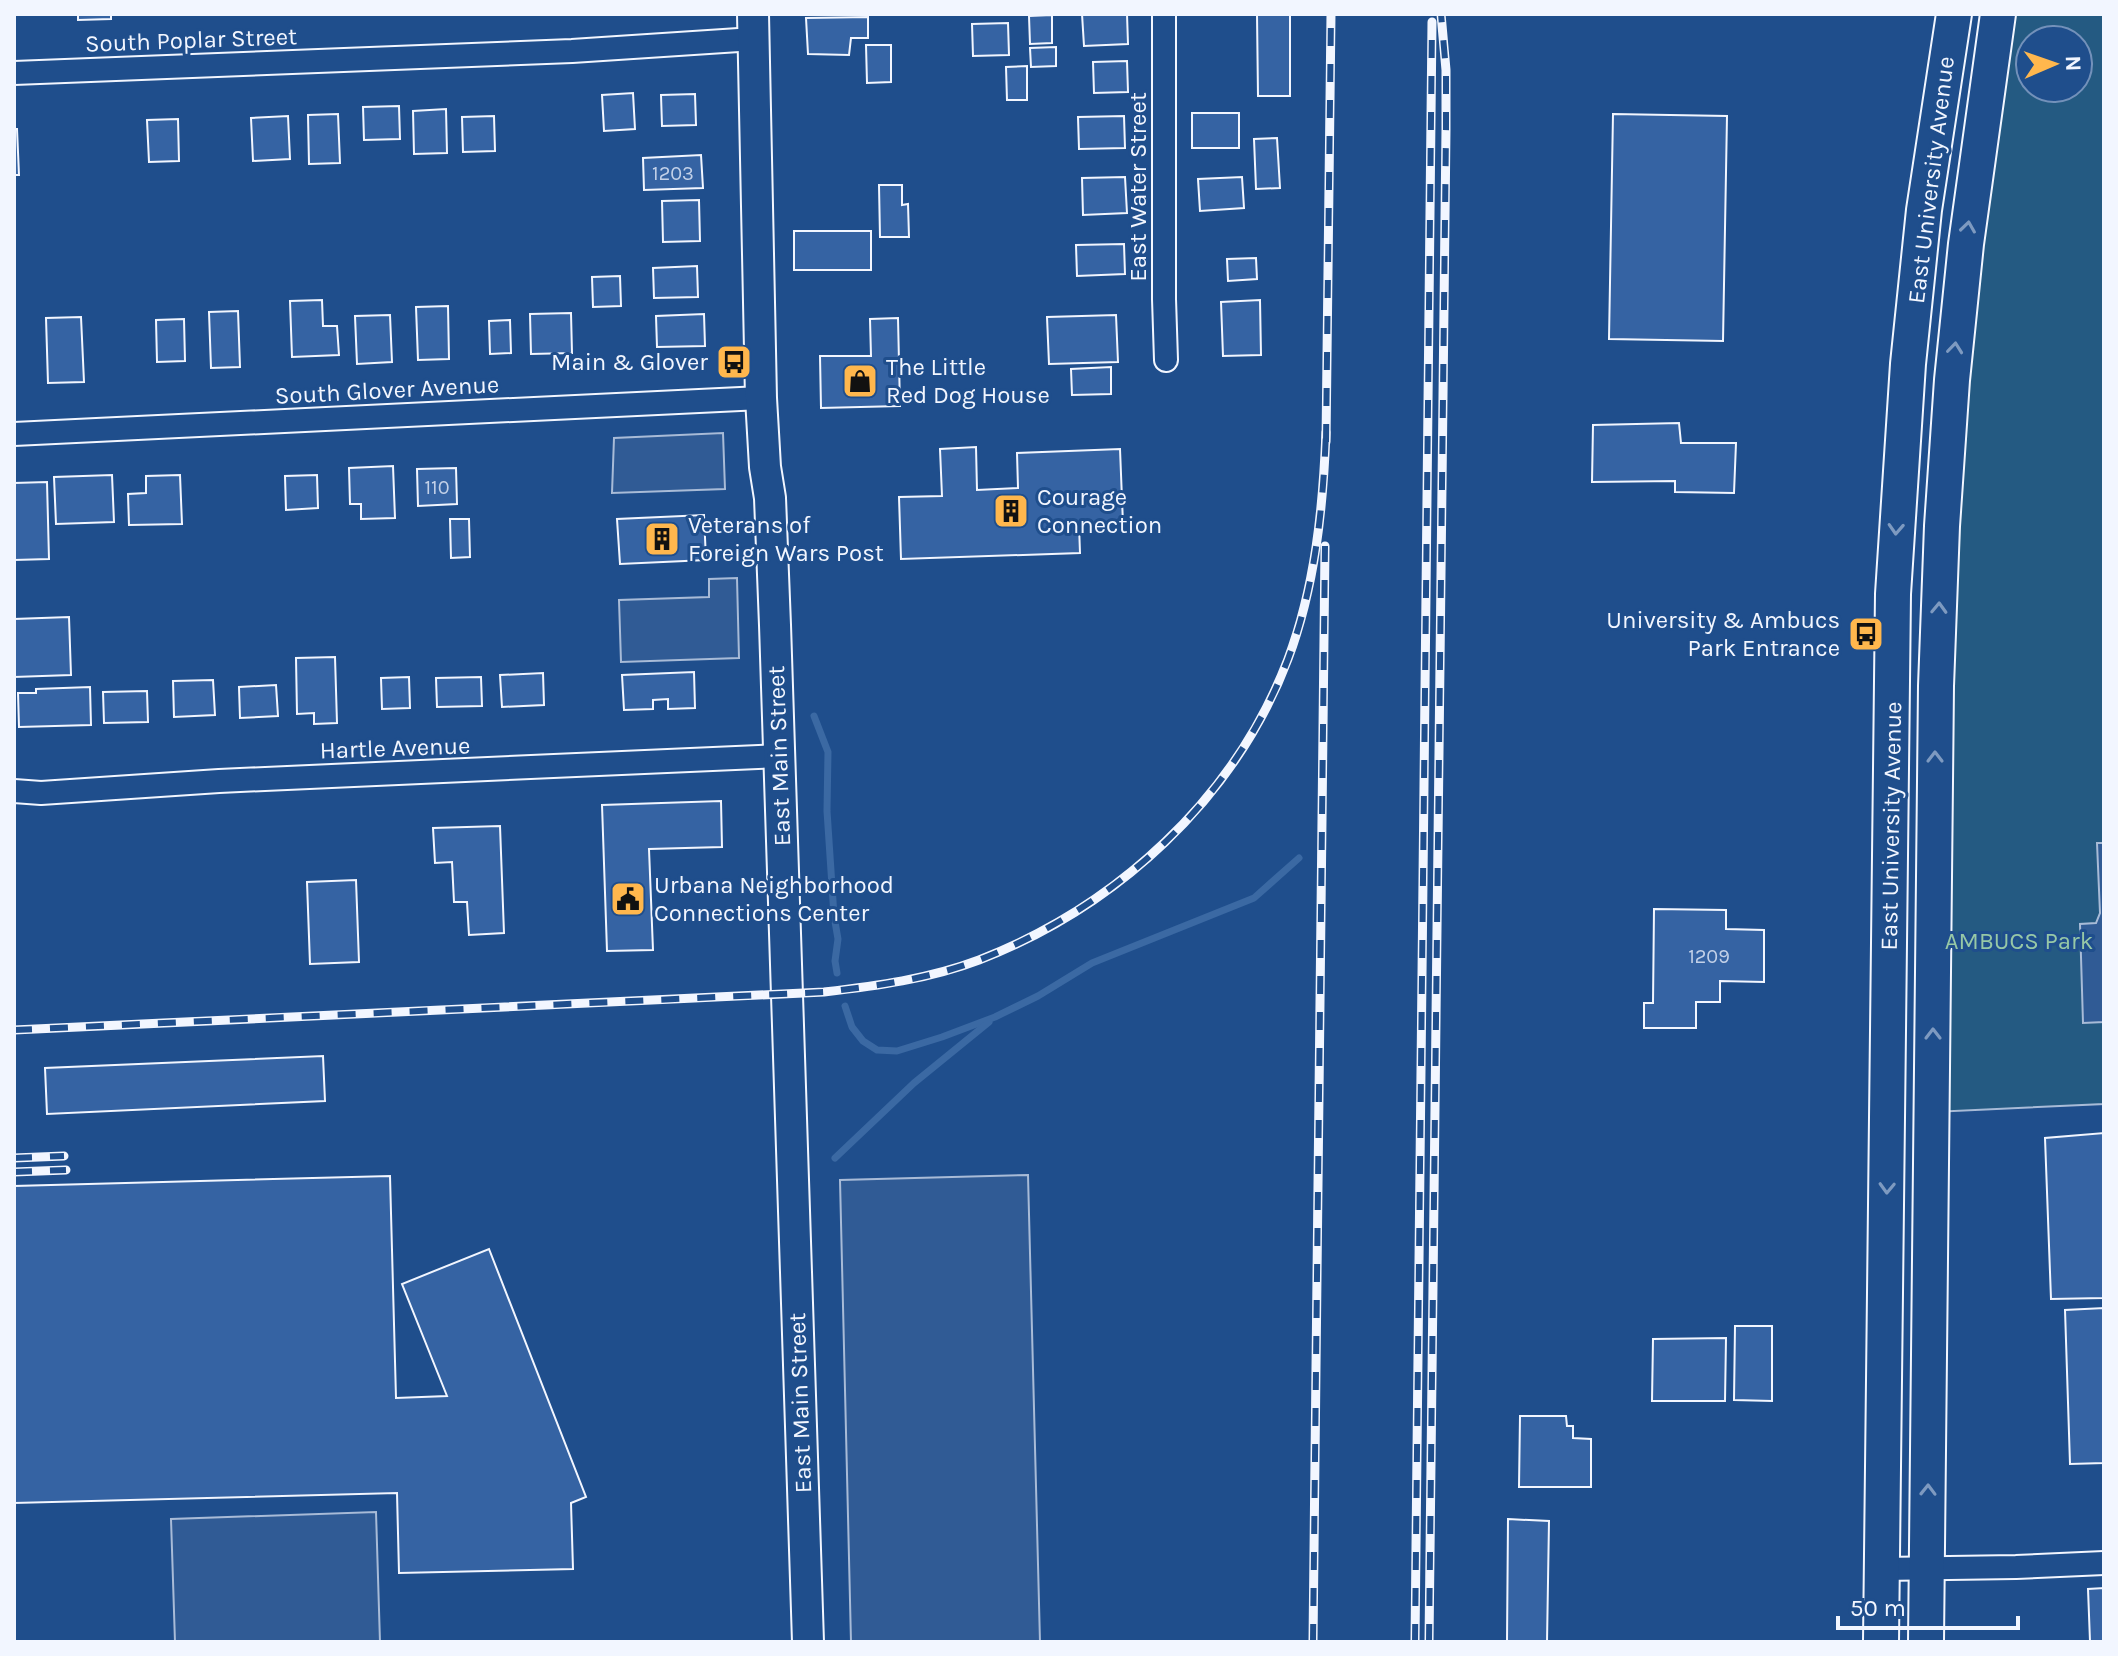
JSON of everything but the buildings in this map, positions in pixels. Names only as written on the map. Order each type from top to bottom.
[{"type":"main road","name":"East University Avenue","points":[[1881,1642],[1893,594],[1900,466],[1924,210],[1954,14]]},
{"type":"main road","name":"East University Avenue","points":[[1926,1642],[1936,686],[1942,526],[1952,380],[1966,244],[1998,14]]},
{"type":"main road","name":"East Main Street","points":[[753,26],[761,398],[770,498],[808,1642]]},
{"type":"street","name":"East Water Street","points":[[1164,14],[1166,360]]},
{"type":"street","name":"South Poplar Street","points":[[14,73],[556,51],[753,26]]},
{"type":"street","name":"South Glover Avenue","points":[[14,434],[761,398]]},
{"type":"street","name":"Hartle Avenue","points":[[14,791],[41,793],[219,781],[779,756]]},
{"type":"street","points":[[1882,1569],[2104,1563]]},
{"type":"green space","name":"AMBUCS Park","points":[[1998,14],[2104,14],[2104,1104],[1933,1112],[1936,686]]},
{"type":"shaded area","points":[[723,433],[725,489],[612,493],[614,438]]},
{"type":"shaded area","points":[[737,578],[739,658],[621,662],[619,600],[709,597],[709,579]]},
{"type":"shaded area","points":[[2097,843],[2104,843],[2104,1022],[2083,1023],[2080,924],[2096,923],[2100,913]]},
{"type":"shaded area","points":[[1028,1175],[1040,1642],[851,1642],[840,1180]]},
{"type":"shaded area","points":[[376,1512],[380,1642],[175,1642],[171,1519]]},
{"type":"waterway","points":[[814,716],[828,752],[827,811],[838,939],[837,973]]},
{"type":"waterway","points":[[845,1006],[852,1027],[863,1041],[877,1050],[897,1051],[942,1037],[995,1017],[1038,996],[1092,963],[1254,898],[1299,858]]},
{"type":"waterway","points":[[835,1158],[914,1083],[989,1022]]},
{"type":"railway","points":[[1326,442],[1331,14]]},
{"type":"railway","points":[[1429,1642],[1446,129],[1446,70],[1441,14]]},
{"type":"railway","points":[[1415,1642],[1432,22]]},
{"type":"railway","points":[[14,1030],[824,992],[941,972],[979,960],[1029,938],[1078,910],[1123,878],[1165,842],[1203,802],[1237,758],[1265,710],[1288,659],[1305,604],[1320,519],[1326,432]]},
{"type":"railway","points":[[1313,1642],[1325,546]]},
{"type":"railway","points":[[14,1158],[64,1156]]},
{"type":"railway","points":[[14,1172],[66,1170]]},
{"type":"place","name":"Main & Glover","points":[[734,362]]},
{"type":"place","name":"The Little Red Dog House","points":[[860,381]]},
{"type":"place","name":"Courage Connection","points":[[1011,511]]},
{"type":"place","name":"Veterans of Foreign Wars Post","points":[[662,539]]},
{"type":"place","name":"University & Ambucs Park Entrance","points":[[1866,634]]},
{"type":"place","name":"Urbana Neighborhood Connections Center","points":[[628,899]]}]
